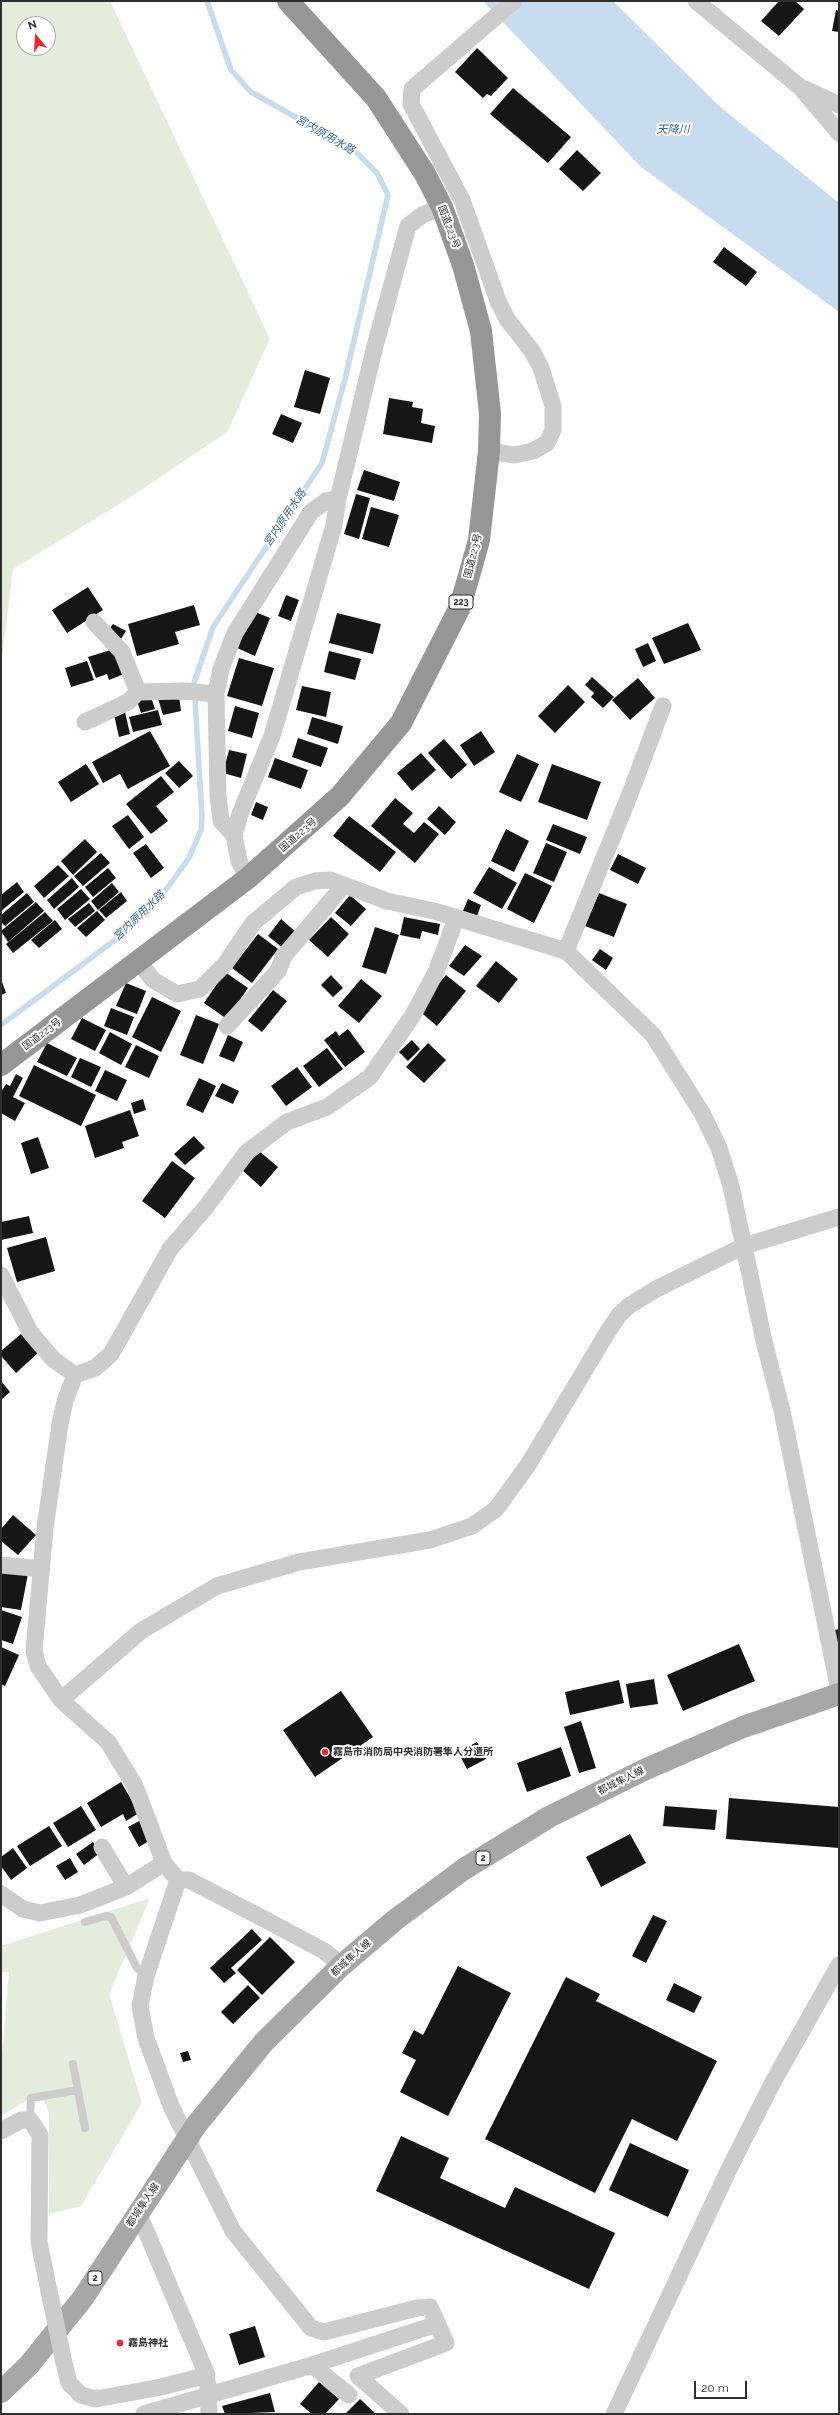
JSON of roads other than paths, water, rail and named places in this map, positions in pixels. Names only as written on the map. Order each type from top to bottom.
[{"type":"highway","name":"国道223号","points":[[1,1065],[248,878],[340,796],[401,723],[459,609],[479,540],[489,451],[489,406],[481,331],[463,265],[442,207],[425,174],[376,98],[288,1]]},
{"type":"main road","name":"都城隼人線","points":[[1,2392],[29,2365],[83,2298],[197,2124],[264,2042],[342,1965],[395,1920],[464,1870],[549,1817],[646,1769],[743,1727],[839,1694]]},
{"type":"street","points":[[489,451],[514,455],[533,451],[547,443],[553,430],[553,406],[544,375],[532,351],[507,319],[498,301],[462,200],[411,104],[412,89],[482,27],[514,1]]},
{"type":"street","points":[[696,1],[800,87],[839,133]]},
{"type":"street","points":[[800,87],[839,105]]},
{"type":"street","points":[[248,878],[239,861],[234,835],[240,814],[272,736],[334,525],[338,499],[375,346],[408,226],[422,216],[442,207]]},
{"type":"street","points":[[234,835],[221,821],[220,815],[212,693],[235,633],[311,512],[326,501],[338,499]]},
{"type":"street","points":[[94,622],[122,652],[138,692]]},
{"type":"street","points":[[85,722],[128,702],[138,692],[183,691],[212,693]]},
{"type":"street","points":[[566,951],[630,794],[663,706]]},
{"type":"street","points":[[139,962],[153,980],[177,994],[200,989],[225,964],[254,922],[296,887],[315,881],[330,880],[387,901],[434,911],[456,919],[566,951],[653,1034],[689,1090],[719,1148],[731,1186],[764,1341],[782,1411],[839,1690]]},
{"type":"street","points":[[227,1026],[278,970],[284,956],[344,885]]},
{"type":"street","points":[[178,1880],[164,1863],[135,1786],[108,1742],[61,1700],[38,1666],[34,1651],[42,1569],[60,1424],[65,1401],[75,1375],[95,1368],[111,1354],[170,1249],[206,1207],[247,1152],[287,1122],[327,1107],[370,1077],[413,1015],[436,972],[456,919]]},
{"type":"street","points":[[61,1700],[141,1631],[217,1586],[299,1562],[430,1540],[472,1526],[496,1509],[528,1465],[619,1316],[630,1305],[656,1289],[744,1246],[839,1218]]},
{"type":"street","points":[[1,1275],[30,1332],[53,1359],[75,1375]]},
{"type":"street","points":[[1,1565],[42,1569]]},
{"type":"street","points":[[102,1847],[126,1887]]},
{"type":"street","points":[[1,1894],[23,1908],[40,1913],[80,1905],[126,1887],[164,1863]]},
{"type":"street","points":[[178,1880],[189,1880],[259,1916],[324,1951],[342,1965]]},
{"type":"street","points":[[178,1880],[146,1976],[140,2006],[146,2038],[171,2106],[234,2231],[311,2328],[324,2332],[417,2308],[430,2307],[446,2343],[358,2376],[401,2414]]},
{"type":"street","points":[[614,2414],[730,2167],[774,2082],[839,1965]]},
{"type":"street","points":[[1,2131],[21,2120],[30,2120],[40,2135],[40,2242],[49,2292],[69,2383],[81,2395],[96,2399],[161,2387],[207,2375]]},
{"type":"street","points":[[138,2212],[207,2375],[209,2414]]},
{"type":"street","points":[[144,2414],[208,2394],[312,2365],[437,2324]]},
{"type":"street","points":[[312,2365],[349,2395]]},
{"type":"lane","points":[[85,1922],[106,1916],[111,1917],[138,1968],[146,1976]]},
{"type":"lane","points":[[73,2064],[85,2128]]},
{"type":"lane","points":[[30,2120],[31,2098],[78,2090]]},
{"type":"water","name":"天降川","points":[[483,1],[613,1],[718,105],[839,203],[839,312],[641,167]]},
{"type":"waterway","name":"宮内原用水路","points":[[1,1025],[123,934],[160,898],[189,858],[201,830],[202,816],[194,683],[213,627],[322,463],[345,379],[388,195],[377,173],[354,150],[251,92],[231,70],[207,1]]},
{"type":"place","name":"霧島市消防局中央消防署隼人分遣所","points":[[325,1752]]},
{"type":"place","name":"霧島神社","points":[[120,2343]]}]
